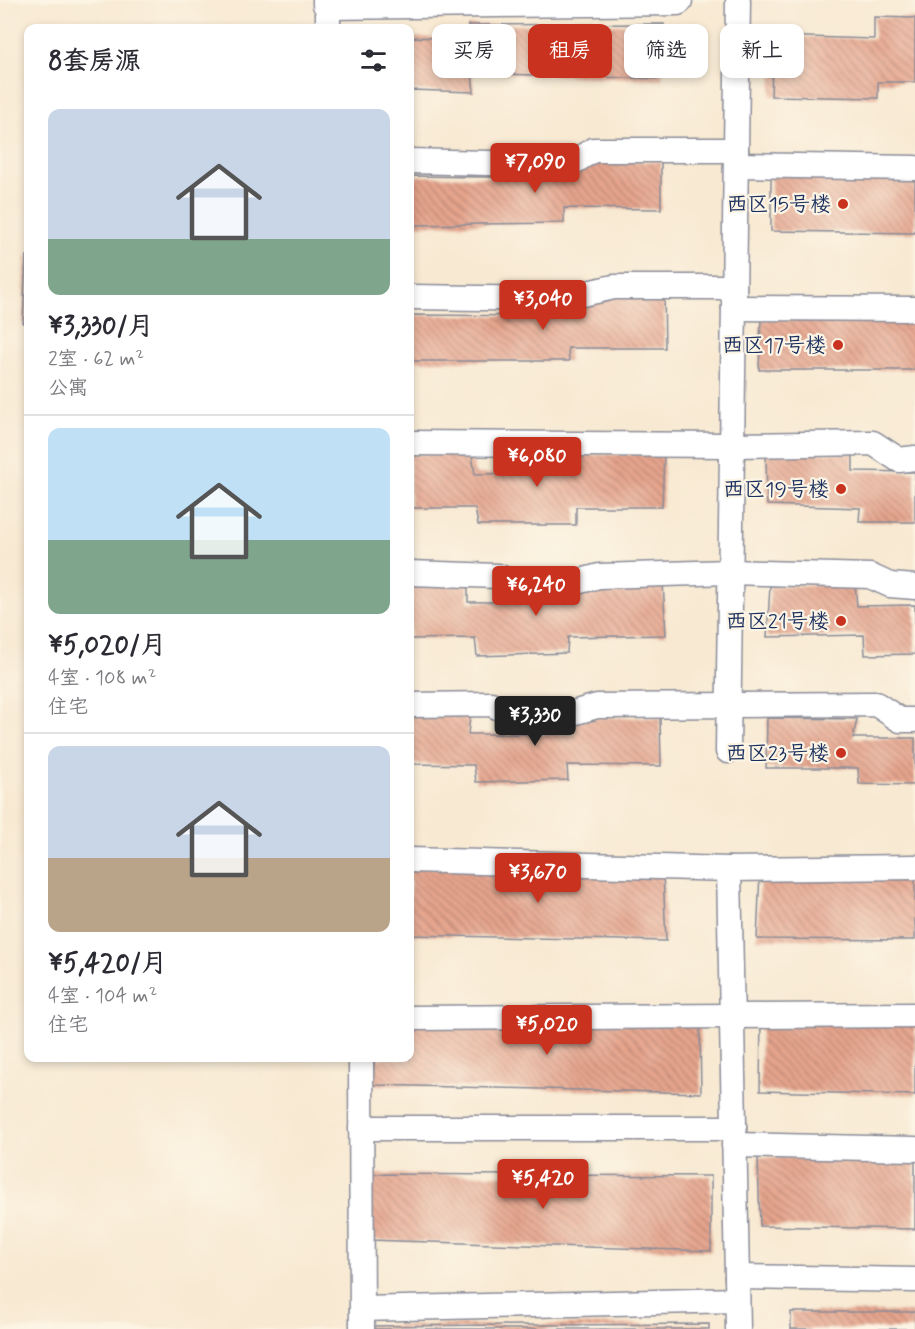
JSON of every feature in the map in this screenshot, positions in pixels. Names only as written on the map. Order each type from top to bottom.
[{"type":"street","points":[[328,11],[677,0]]},
{"type":"street","points":[[728,751],[738,0]]},
{"type":"street","points":[[414,161],[569,165],[593,150],[915,168]]},
{"type":"street","points":[[414,297],[560,299],[614,287],[915,309]]},
{"type":"street","points":[[414,443],[873,443],[899,460],[915,458]]},
{"type":"street","points":[[414,573],[498,576],[516,585],[566,585],[599,576],[730,572],[870,576],[890,585],[915,587]]},
{"type":"street","points":[[414,705],[491,704],[510,713],[569,714],[597,706],[876,704],[900,720],[915,720]]},
{"type":"street","points":[[414,860],[729,869],[915,867]]},
{"type":"street","points":[[729,869],[738,1329]]},
{"type":"street","points":[[414,1018],[915,1016]]},
{"type":"street","points":[[361,1062],[362,1319],[737,1289],[915,1280]]},
{"type":"street","points":[[361,1128],[734,1137],[915,1149]]},
{"type":"building","points":[[874,17],[915,18],[915,82],[878,82],[878,98],[771,96],[772,78],[804,78],[804,37],[874,39]]},
{"type":"building","points":[[612,24],[624,24],[624,78],[612,77]]},
{"type":"building","points":[[516,25],[528,25],[528,75],[516,74]]},
{"type":"building","points":[[414,37],[432,38],[432,78],[473,78],[474,92],[414,90]]},
{"type":"building","points":[[561,159],[661,162],[661,209],[564,208],[564,223],[414,225],[414,176],[562,178]]},
{"type":"building","name":"西区15号楼","points":[[771,174],[915,177],[915,233],[771,231]]},
{"type":"building","points":[[664,292],[665,348],[568,348],[569,361],[414,361],[414,315],[568,316],[569,295]]},
{"type":"building","name":"西区17号楼","points":[[761,319],[915,320],[915,370],[759,370]]},
{"type":"building","name":"西区19号楼","points":[[853,453],[853,471],[915,472],[915,522],[859,522],[860,508],[767,505],[766,454]]},
{"type":"building","points":[[414,454],[472,455],[475,474],[575,473],[575,455],[664,454],[662,507],[576,507],[576,525],[478,525],[475,508],[414,508]]},
{"type":"building","points":[[468,582],[468,602],[573,601],[576,583],[663,583],[666,635],[568,637],[567,653],[477,656],[475,638],[414,639],[414,584]]},
{"type":"building","name":"西区21号楼","points":[[855,584],[857,606],[915,605],[915,654],[865,655],[864,635],[767,637],[770,586]]},
{"type":"building","points":[[414,715],[470,716],[468,734],[574,734],[575,717],[660,718],[661,766],[567,765],[568,780],[476,782],[474,765],[414,764]]},
{"type":"building","name":"西区23号楼","points":[[767,718],[857,719],[853,738],[915,738],[915,785],[859,784],[858,768],[766,768]]},
{"type":"building","points":[[414,867],[663,872],[666,941],[414,935]]},
{"type":"building","points":[[760,872],[915,874],[915,940],[757,939]]},
{"type":"building","points":[[761,1017],[915,1020],[915,1095],[760,1091]]},
{"type":"building","points":[[414,1018],[700,1025],[701,1093],[373,1085],[374,1062],[414,1062]]},
{"type":"building","points":[[758,1157],[915,1160],[915,1229],[760,1226]]},
{"type":"building","points":[[366,1174],[711,1176],[711,1251],[368,1240]]},
{"type":"building","points":[[791,1312],[915,1312],[915,1329],[791,1329]]},
{"type":"building","points":[[709,1324],[709,1329],[362,1329],[362,1326]]},
{"type":"place","name":"西区15号楼","points":[[843,204]]},
{"type":"place","name":"西区17号楼","points":[[838,345]]},
{"type":"place","name":"西区19号楼","points":[[841,489]]},
{"type":"place","name":"西区21号楼","points":[[841,621]]},
{"type":"place","name":"西区23号楼","points":[[841,753]]}]
